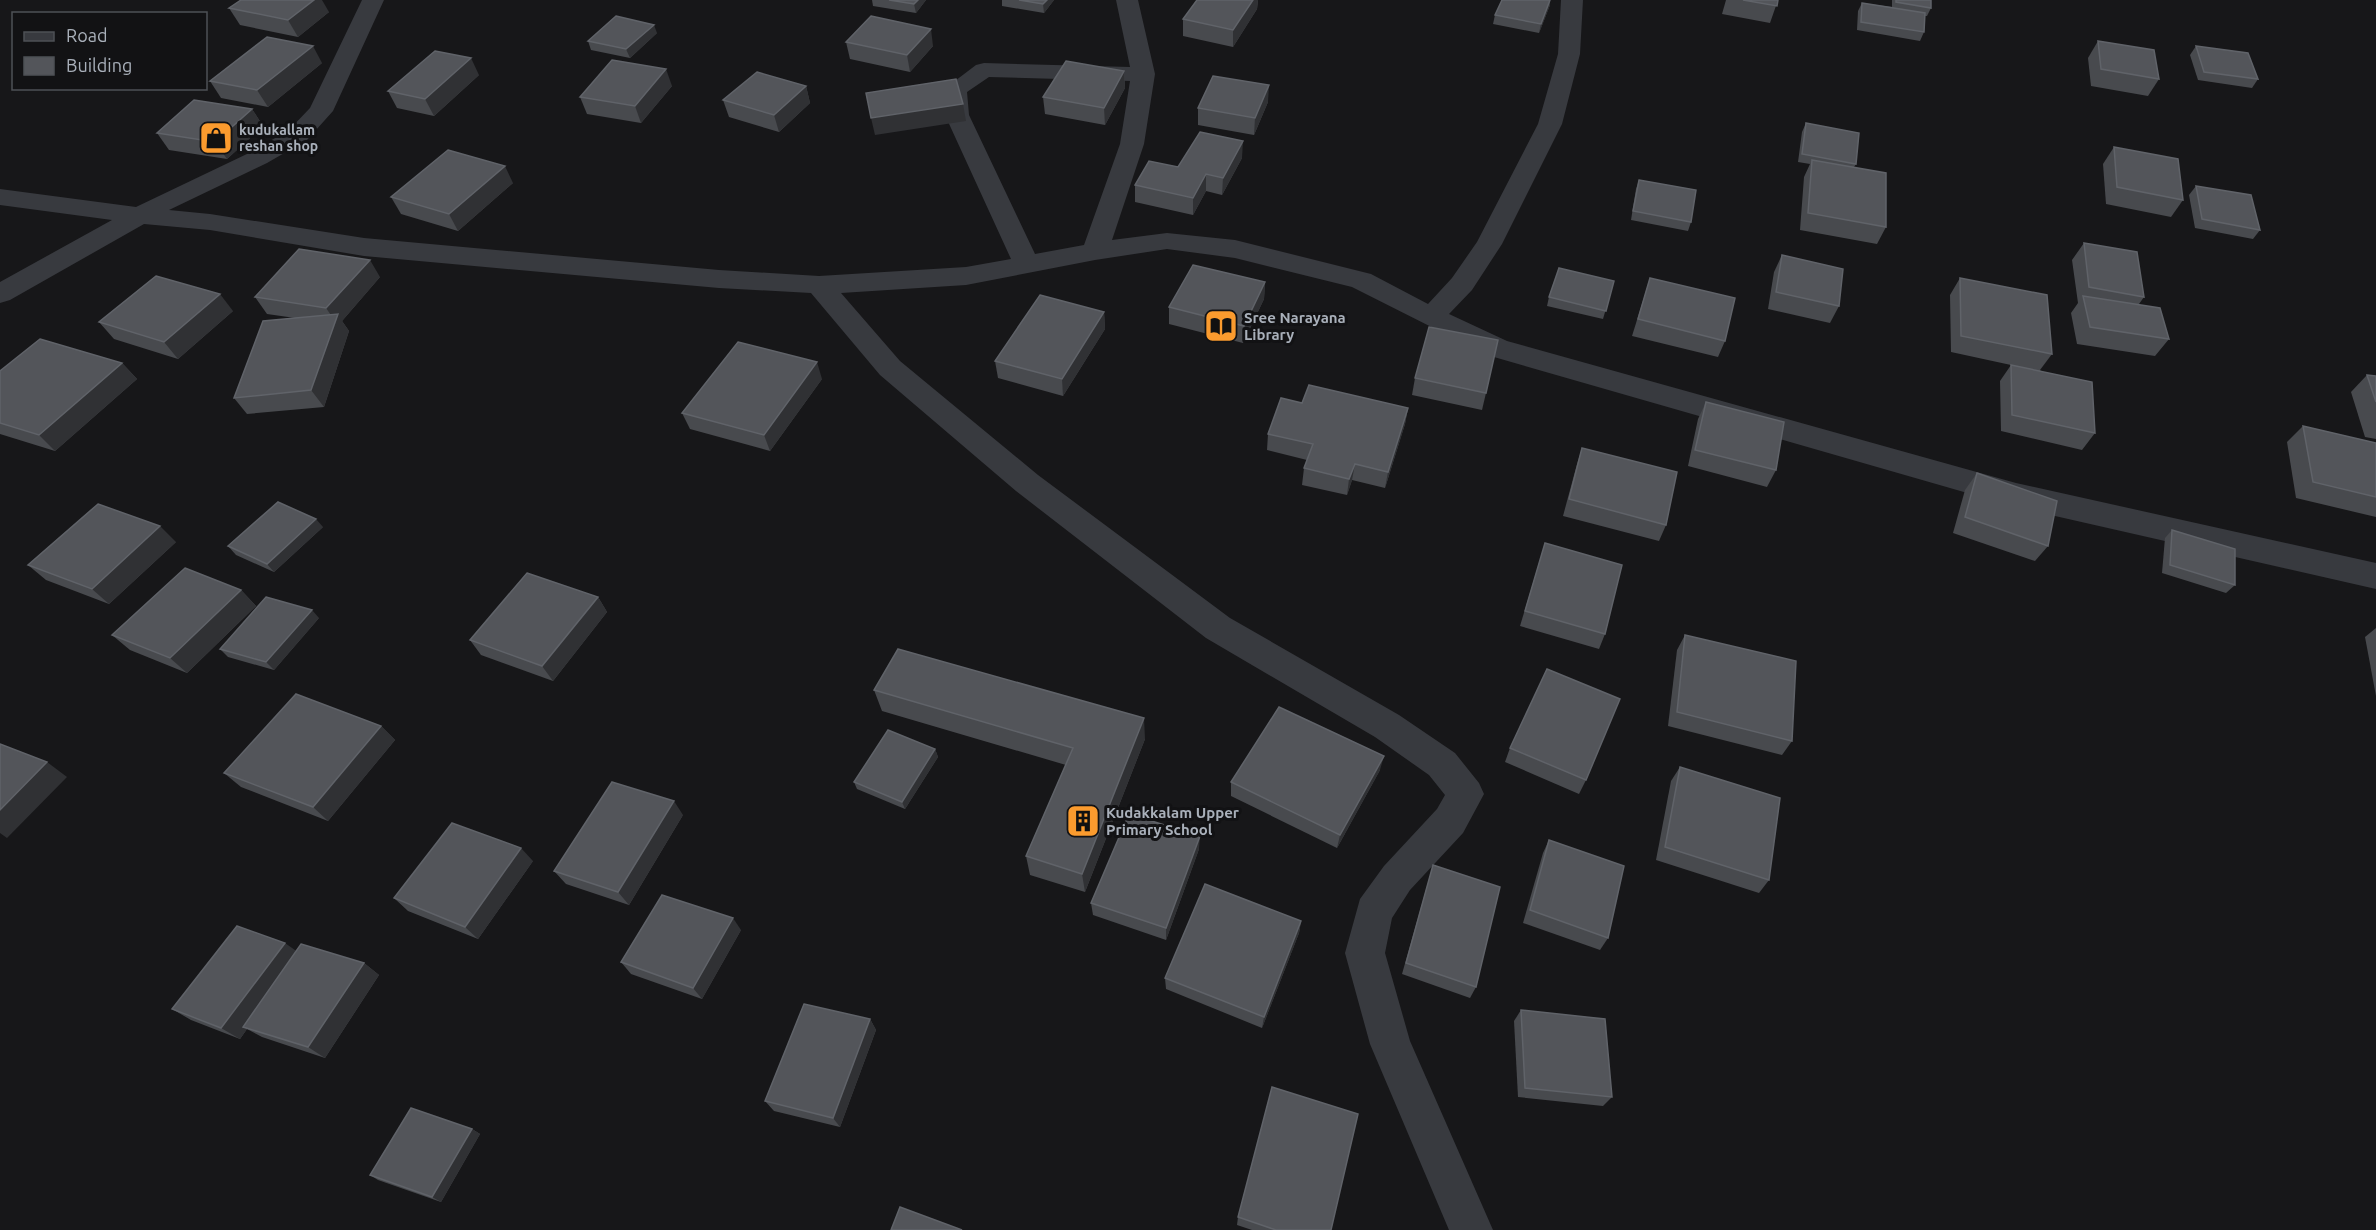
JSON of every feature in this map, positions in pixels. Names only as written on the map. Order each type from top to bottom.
[{"type":"street","points":[[0,294],[140,216],[214,177],[258,158],[298,135],[321,111],[373,0]]},
{"type":"street","points":[[1095,251],[1132,144],[1143,74],[1126,0]]},
{"type":"street","points":[[1431,317],[1462,284],[1489,244],[1550,124],[1569,54],[1572,0]]},
{"type":"street","points":[[1027,264],[957,115],[955,90],[984,70],[1143,74]]},
{"type":"street","points":[[0,197],[140,216],[210,222],[364,247],[719,279],[819,285],[966,276],[1095,251],[1167,242],[1235,249],[1361,280],[1497,348],[2016,495],[2376,576]]},
{"type":"street","points":[[819,285],[890,368],[1028,483],[1218,628],[1388,726],[1442,764],[1466,794],[1450,821],[1397,878],[1374,912],[1365,953],[1390,1044],[1471,1230]]},
{"type":"building","points":[[241,0],[314,0],[288,20],[229,8]]},
{"type":"building","points":[[889,0],[918,0],[914,4]]},
{"type":"building","points":[[1019,0],[1047,0],[1043,4]]},
{"type":"building","points":[[1197,0],[1253,0],[1233,30],[1183,19]]},
{"type":"building","points":[[1502,0],[1550,0],[1541,24],[1495,15]]},
{"type":"building","points":[[1743,0],[1778,0],[1777,6]]},
{"type":"building","points":[[1896,0],[1931,0],[1931,8],[1896,2]]},
{"type":"building","points":[[1862,3],[1925,13],[1924,32],[1861,22]]},
{"type":"building","points":[[616,16],[654,25],[626,49],[588,41]]},
{"type":"building","points":[[871,16],[931,29],[907,55],[846,42]]},
{"type":"building","points":[[267,37],[313,46],[257,90],[210,81]]},
{"type":"building","points":[[2098,41],[2154,50],[2159,79],[2101,69]]},
{"type":"building","points":[[2196,46],[2248,53],[2258,79],[2204,72]]},
{"type":"building","points":[[435,51],[471,58],[425,99],[388,91]]},
{"type":"building","points":[[612,60],[666,69],[635,106],[580,97]]},
{"type":"building","points":[[1066,61],[1124,71],[1104,108],[1043,97]]},
{"type":"building","points":[[757,72],[806,86],[774,115],[723,100]]},
{"type":"building","points":[[1213,76],[1269,85],[1255,118],[1198,108]]},
{"type":"building","points":[[956,79],[963,104],[871,118],[866,93]]},
{"type":"building","points":[[194,100],[252,109],[215,142],[157,133]]},
{"type":"building","points":[[1806,123],[1859,133],[1856,164],[1802,154]]},
{"type":"building","points":[[1200,132],[1243,141],[1223,178],[1206,174],[1193,198],[1135,185],[1149,161],[1178,167]]},
{"type":"building","points":[[2114,147],[2178,159],[2183,200],[2117,187]]},
{"type":"building","points":[[448,150],[505,166],[449,214],[391,197]]},
{"type":"building","points":[[1812,160],[1886,173],[1886,227],[1808,213]]},
{"type":"building","points":[[1639,180],[1696,190],[1691,222],[1633,211]]},
{"type":"building","points":[[2196,186],[2251,195],[2260,230],[2202,219]]},
{"type":"building","points":[[2084,243],[2137,252],[2144,297],[2089,287]]},
{"type":"building","points":[[299,249],[370,260],[326,308],[255,297]]},
{"type":"building","points":[[1782,255],[1843,269],[1839,306],[1776,292]]},
{"type":"building","points":[[1193,265],[1265,282],[1244,326],[1169,307]]},
{"type":"building","points":[[1559,268],[1614,281],[1606,311],[1549,297]]},
{"type":"building","points":[[156,276],[220,294],[164,342],[99,322]]},
{"type":"building","points":[[1650,278],[1735,298],[1725,341],[1638,319]]},
{"type":"building","points":[[1960,278],[2047,295],[2052,354],[1961,336]]},
{"type":"building","points":[[1040,295],[1104,312],[1062,379],[995,361]]},
{"type":"building","points":[[2083,296],[2160,308],[2169,339],[2090,327]]},
{"type":"building","points":[[338,314],[311,390],[234,398],[263,321]]},
{"type":"building","points":[[1429,327],[1498,340],[1486,393],[1415,378]]},
{"type":"building","points":[[40,339],[122,363],[39,435],[0,423],[0,371]]},
{"type":"building","points":[[738,342],[817,362],[764,435],[682,413]]},
{"type":"building","points":[[2011,365],[2092,382],[2095,433],[2012,415]]},
{"type":"building","points":[[2367,375],[2376,376],[2376,402]]},
{"type":"building","points":[[1309,385],[1408,408],[1388,472],[1355,464],[1349,479],[1304,468],[1313,444],[1268,434],[1281,398],[1302,403]]},
{"type":"building","points":[[1706,402],[1784,422],[1776,470],[1695,450]]},
{"type":"building","points":[[2303,426],[2376,443],[2376,497],[2313,482]]},
{"type":"building","points":[[1582,448],[1677,472],[1666,525],[1569,499]]},
{"type":"building","points":[[1977,473],[2057,501],[2048,546],[1965,517]]},
{"type":"building","points":[[278,502],[316,519],[267,564],[228,546]]},
{"type":"building","points":[[98,504],[160,526],[92,589],[28,565]]},
{"type":"building","points":[[2172,530],[2235,549],[2235,585],[2170,565]]},
{"type":"building","points":[[1545,543],[1622,565],[1605,634],[1525,611]]},
{"type":"building","points":[[185,568],[241,590],[170,658],[112,635]]},
{"type":"building","points":[[527,573],[598,597],[542,666],[470,640]]},
{"type":"building","points":[[266,597],[312,610],[266,662],[220,649]]},
{"type":"building","points":[[1685,635],[1796,661],[1792,741],[1677,712]]},
{"type":"building","name":"Kudakkalam Upper Primary School","points":[[898,649],[1144,718],[1082,874],[1026,856],[1073,748],[874,690]]},
{"type":"building","points":[[1547,669],[1620,699],[1586,780],[1510,748]]},
{"type":"building","points":[[296,694],[381,726],[313,807],[224,773]]},
{"type":"building","points":[[1279,707],[1384,756],[1340,835],[1231,782]]},
{"type":"building","points":[[888,730],[935,749],[902,802],[854,782]]},
{"type":"building","points":[[0,744],[47,762],[0,810]]},
{"type":"building","points":[[1680,767],[1780,798],[1769,880],[1665,847]]},
{"type":"building","points":[[612,782],[674,801],[618,892],[554,871]]},
{"type":"building","points":[[1129,814],[1200,836],[1166,928],[1091,903]]},
{"type":"building","points":[[452,823],[521,848],[465,927],[394,898]]},
{"type":"building","points":[[1549,840],[1624,866],[1608,938],[1530,910]]},
{"type":"building","points":[[1433,865],[1500,887],[1476,987],[1406,963]]},
{"type":"building","points":[[1205,884],[1301,921],[1264,1017],[1165,978]]},
{"type":"building","points":[[662,895],[733,918],[693,988],[621,962]]},
{"type":"building","points":[[237,926],[285,943],[221,1028],[172,1009]]},
{"type":"building","points":[[301,944],[364,963],[308,1047],[243,1027]]},
{"type":"building","points":[[804,1004],[870,1019],[833,1118],[765,1101]]},
{"type":"building","points":[[1521,1010],[1605,1019],[1612,1097],[1525,1088]]},
{"type":"building","points":[[1272,1087],[1358,1114],[1331,1230],[1276,1230],[1238,1217]]},
{"type":"building","points":[[411,1108],[472,1129],[432,1197],[370,1175]]},
{"type":"building","points":[[900,1207],[962,1230],[891,1230]]},
{"type":"place","name":"kudukallam reshan shop","points":[[216,138]]},
{"type":"place","name":"Sree Narayana Library","points":[[1221,326]]},
{"type":"place","name":"Kudakkalam Upper Primary School","points":[[1083,821]]}]
